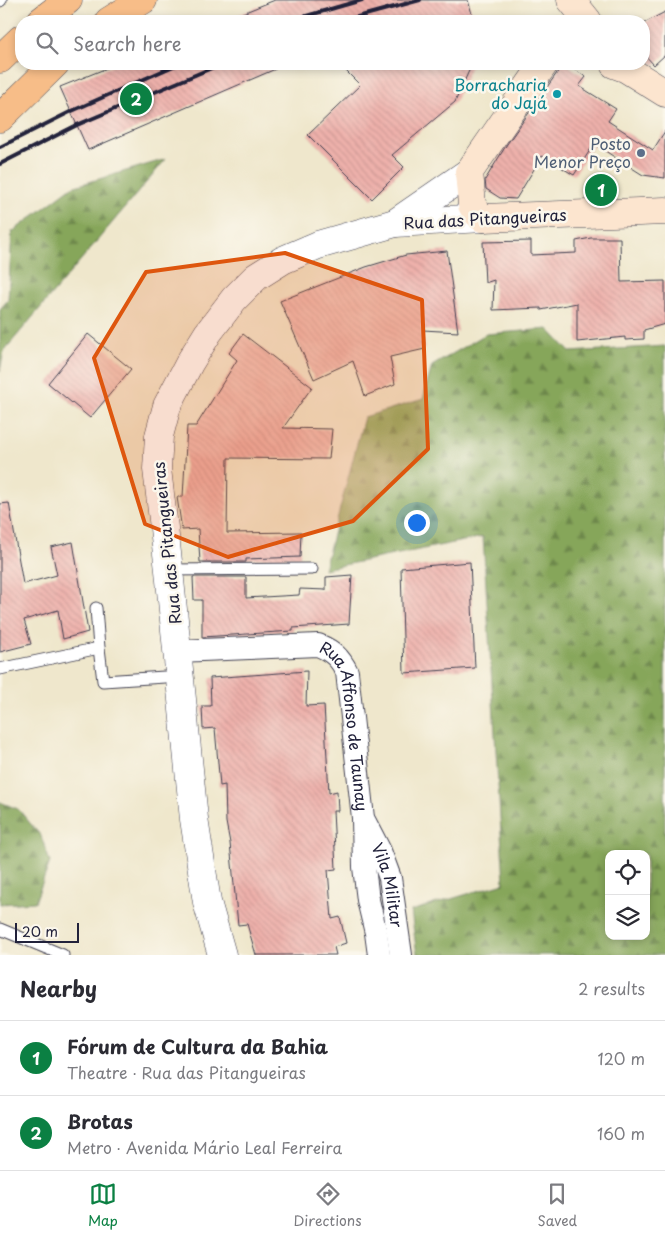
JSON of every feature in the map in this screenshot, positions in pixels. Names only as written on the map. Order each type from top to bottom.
[{"type":"highway","points":[[49,15],[68,0]]},
{"type":"highway","points":[[119,15],[143,0]]},
{"type":"highway","points":[[0,59],[15,45]]},
{"type":"highway","points":[[0,118],[49,70]]},
{"type":"main road","points":[[563,15],[569,0],[583,15]]},
{"type":"main road","points":[[483,218],[472,205],[469,172],[541,70]]},
{"type":"main road","points":[[628,70],[665,93]]},
{"type":"main road","name":"Rua das Pitangueiras","points":[[483,218],[665,211]]},
{"type":"street","name":"Rua das Pitangueiras","points":[[395,223],[469,172]]},
{"type":"street","name":"Rua das Pitangueiras","points":[[222,955],[207,902],[196,828],[170,570],[157,469],[159,436],[166,406],[208,333],[234,299],[256,277],[283,260],[318,245],[395,223],[483,218]]},
{"type":"street","name":"Rua Affonso de Taunay","points":[[179,663],[318,645],[331,650],[340,659],[347,672],[363,818],[364,866],[368,900],[379,955]]},
{"type":"street","name":"Vila Militar","points":[[363,818],[380,851],[390,878],[401,955]]},
{"type":"lane","points":[[170,570],[312,569]]},
{"type":"lane","points":[[96,608],[103,681],[179,663]]},
{"type":"lane","points":[[0,669],[99,648]]},
{"type":"lane","points":[[0,929],[63,955]]},
{"type":"highlighted area","points":[[285,253],[422,300],[428,449],[353,521],[228,557],[145,524],[94,358],[146,272]]},
{"type":"green space","points":[[166,159],[4,351],[0,371],[0,309],[8,300],[12,232],[72,187]]},
{"type":"green space","points":[[548,329],[570,352],[665,346],[665,955],[417,955],[411,911],[504,883],[483,537],[324,569],[364,417],[423,399],[432,366],[486,334]]},
{"type":"green space","points":[[0,802],[18,809],[41,836],[50,862],[35,902],[0,904]]},
{"type":"building","points":[[275,0],[468,0],[472,15],[238,15]]},
{"type":"building","points":[[665,12],[665,55],[654,65],[650,61],[650,20]]},
{"type":"building","points":[[102,70],[273,70],[88,150],[60,87]]},
{"type":"building","points":[[345,70],[469,70],[455,102],[392,155],[404,167],[372,199],[308,135],[360,85]]},
{"type":"building","points":[[558,70],[575,70],[586,77],[579,86],[616,109],[608,121],[653,150],[665,131],[665,178],[643,175],[594,144],[574,175],[542,156],[516,199],[500,198],[486,189],[485,180],[507,144]]},
{"type":"building","points":[[591,238],[620,238],[621,282],[665,281],[665,324],[644,330],[644,339],[625,340],[625,337],[577,342],[577,303],[541,310],[541,308],[493,310],[494,280],[485,283],[483,242],[531,241],[531,255],[576,253],[576,241]]},
{"type":"building","points":[[447,251],[458,332],[423,330],[425,349],[390,357],[395,384],[365,396],[353,361],[314,379],[280,301],[366,267],[406,255]]},
{"type":"building","points":[[88,334],[131,369],[90,418],[48,383]]},
{"type":"building","points":[[243,334],[312,387],[283,428],[332,429],[329,459],[228,458],[227,533],[301,532],[300,557],[246,559],[246,562],[200,562],[198,529],[182,530],[177,497],[183,497],[187,426],[196,426],[237,360],[229,353]]},
{"type":"building","points":[[9,503],[23,584],[57,575],[51,547],[73,542],[88,632],[63,639],[58,610],[24,620],[31,644],[0,652],[0,504]]},
{"type":"building","points":[[470,562],[475,668],[404,673],[401,568]]},
{"type":"building","points":[[352,575],[349,624],[293,628],[293,631],[202,637],[202,600],[194,600],[193,577],[246,577],[246,598],[299,595],[300,589],[326,590],[326,577]]},
{"type":"building","points":[[307,671],[306,706],[324,705],[329,793],[337,791],[338,811],[333,811],[336,869],[328,870],[332,919],[340,917],[346,943],[334,947],[336,955],[256,955],[247,924],[238,925],[230,843],[226,822],[225,785],[220,786],[215,728],[203,729],[202,706],[211,706],[210,678]]},
{"type":"railway","points":[[310,15],[362,0]]},
{"type":"railway","points":[[365,15],[420,0]]},
{"type":"railway","points":[[0,147],[72,111],[164,70]]},
{"type":"railway","points":[[0,164],[77,125],[207,70]]},
{"type":"place","name":"Borracharia do Jajá","points":[[557,94]]},
{"type":"place","name":"Brotas","points":[[136,99]]},
{"type":"place","name":"Posto Menor Preço","points":[[641,153]]},
{"type":"place","name":"Fórum de Cultura da Bahia","points":[[601,190]]}]
